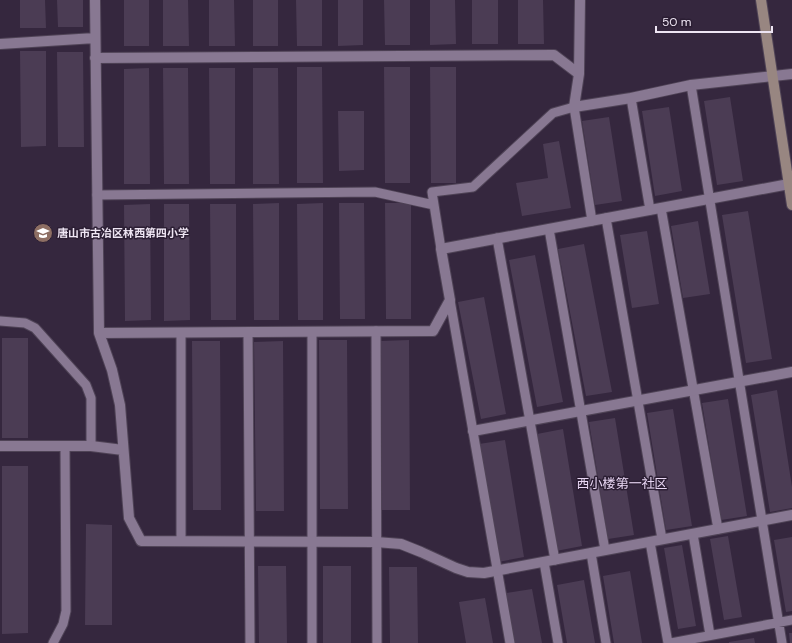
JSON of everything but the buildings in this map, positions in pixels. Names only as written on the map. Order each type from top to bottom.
[{"type":"main road","points":[[761,0],[792,205]]},
{"type":"street","points":[[95,0],[99,333],[112,370],[120,405],[129,518],[141,541],[376,542],[401,544],[456,568],[468,572],[484,573],[792,515]]},
{"type":"street","points":[[580,0],[579,74],[574,107],[631,98],[691,85],[792,74]]},
{"type":"street","points":[[0,44],[95,38]]},
{"type":"street","points":[[96,58],[554,55],[579,74]]},
{"type":"street","points":[[99,333],[433,331],[450,300],[441,249],[789,184]]},
{"type":"street","points":[[473,431],[792,372]]},
{"type":"street","points":[[0,446],[91,446],[123,450]]},
{"type":"lane","points":[[691,85],[782,643]]},
{"type":"lane","points":[[631,98],[650,210]]},
{"type":"lane","points":[[441,249],[432,192],[473,187],[553,113],[574,107],[592,221]]},
{"type":"lane","points":[[97,195],[375,192],[434,205]]},
{"type":"lane","points":[[661,208],[718,529]]},
{"type":"lane","points":[[606,218],[662,540]]},
{"type":"lane","points":[[549,229],[605,550]]},
{"type":"lane","points":[[497,238],[555,560]]},
{"type":"lane","points":[[450,300],[510,643]]},
{"type":"lane","points":[[0,321],[25,323],[35,328],[86,385],[91,398],[91,446]]},
{"type":"lane","points":[[376,331],[377,643]]},
{"type":"lane","points":[[248,332],[250,643]]},
{"type":"lane","points":[[312,332],[312,643]]},
{"type":"lane","points":[[181,333],[181,541]]},
{"type":"lane","points":[[53,643],[63,624],[66,611],[65,446]]},
{"type":"lane","points":[[693,534],[710,635]]},
{"type":"lane","points":[[650,542],[669,643],[792,620]]},
{"type":"lane","points":[[591,553],[606,643]]},
{"type":"lane","points":[[544,562],[558,643]]},
{"type":"lane","points":[[723,633],[724,643]]},
{"type":"place","name":"唐山市古冶区林西第四小学","points":[[43,233]]},
{"type":"district","name":"西小楼第一社区","points":[[622,483]]}]
